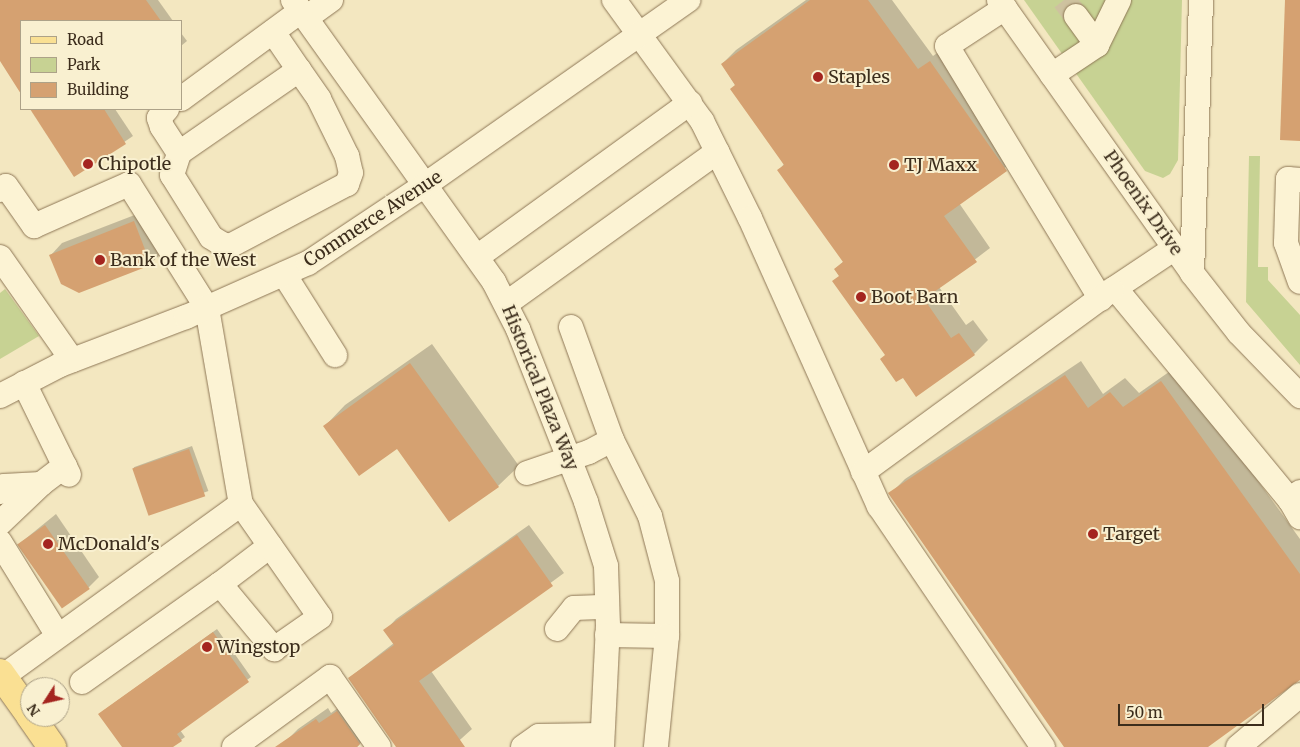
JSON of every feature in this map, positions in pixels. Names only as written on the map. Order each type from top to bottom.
[{"type":"main road","points":[[1,674],[20,701]]},
{"type":"main road","points":[[38,727],[52,747]]},
{"type":"street","points":[[182,97],[273,32],[300,10],[331,0]]},
{"type":"street","points":[[614,0],[690,103],[718,152],[878,506],[1043,747]]},
{"type":"street","name":"Commerce Avenue","points":[[0,396],[72,360],[207,308],[284,274],[338,244],[640,36],[688,0]]},
{"type":"street","points":[[1192,273],[1201,0]]},
{"type":"street","points":[[1052,74],[1097,45],[1118,2]]},
{"type":"street","points":[[1002,4],[948,46],[1108,293],[1297,503]]},
{"type":"street","name":"Phoenix Drive","points":[[1002,4],[1192,273],[1239,333],[1300,396]]},
{"type":"street","name":"Historical Plaza Way","points":[[300,10],[477,257],[535,350],[567,458],[586,502],[606,566],[607,635],[602,741]]},
{"type":"street","points":[[1076,16],[1097,45]]},
{"type":"street","points":[[273,32],[319,99],[347,156],[351,173],[347,184],[230,246],[211,237],[172,175],[179,154],[299,70]]},
{"type":"street","points":[[477,257],[690,103]]},
{"type":"street","points":[[166,110],[159,118],[162,127],[179,154]]},
{"type":"street","points":[[507,303],[718,152]]},
{"type":"street","points":[[1300,180],[1288,180],[1293,243],[1300,282]]},
{"type":"street","points":[[0,190],[6,186],[34,226],[129,184],[207,308],[216,406],[241,504],[320,617],[274,649],[220,584]]},
{"type":"street","points":[[863,472],[1108,293],[1175,248]]},
{"type":"street","points":[[1,259],[72,360]]},
{"type":"street","points":[[284,274],[335,355]]},
{"type":"street","points":[[571,327],[612,440],[650,516],[667,581],[667,636],[656,747]]},
{"type":"street","points":[[0,523],[41,484],[67,471],[24,383]]},
{"type":"street","points":[[527,473],[612,440]]},
{"type":"street","points":[[0,492],[4,486],[41,484]]},
{"type":"street","points":[[1,674],[58,636],[133,573],[241,504]]},
{"type":"street","points":[[0,542],[58,636]]},
{"type":"street","points":[[82,682],[270,546]]},
{"type":"street","points":[[557,629],[574,608],[607,607]]},
{"type":"street","points":[[607,635],[667,636]]},
{"type":"street","points":[[234,747],[330,676],[379,747]]},
{"type":"street","points":[[1238,747],[1300,695]]},
{"type":"street","points":[[523,747],[539,736],[602,741]]},
{"type":"green space","points":[[1024,0],[1182,0],[1178,160],[1170,174],[1163,178],[1145,171]]},
{"type":"green space","points":[[1249,156],[1260,156],[1258,267],[1268,267],[1268,280],[1300,315],[1300,365],[1246,302]]},
{"type":"green space","points":[[5,289],[39,336],[0,359],[0,293]]},
{"type":"building","points":[[0,0],[146,0],[160,20],[20,20],[20,92],[0,61]]},
{"type":"building","points":[[810,0],[868,0],[918,69],[930,61],[1007,171],[944,216],[977,262],[924,299],[951,338],[959,333],[975,355],[916,397],[903,378],[896,382],[880,359],[885,355],[832,281],[839,276],[834,269],[843,262],[777,170],[784,165],[730,89],[735,85],[721,64]]},
{"type":"building","points":[[1285,0],[1300,0],[1300,141],[1280,140]]},
{"type":"building","points":[[31,110],[105,110],[126,144],[74,177]]},
{"type":"building","name":"Bank of the West","points":[[134,221],[151,265],[79,293],[61,284],[49,255]]},
{"type":"building","points":[[410,363],[499,487],[449,522],[397,449],[359,476],[323,426]]},
{"type":"building","name":"Target","points":[[1065,375],[1088,408],[1110,392],[1123,407],[1161,381],[1300,574],[1300,680],[1208,747],[1064,747],[888,493]]},
{"type":"building","points":[[189,449],[205,496],[149,516],[132,469]]},
{"type":"building","points":[[45,525],[90,589],[62,608],[17,545]]},
{"type":"building","points":[[517,535],[553,586],[419,681],[465,747],[396,747],[348,678],[394,645],[383,630]]},
{"type":"building","points":[[213,632],[249,682],[177,734],[182,741],[173,747],[122,747],[98,714]]},
{"type":"building","points":[[337,711],[360,744],[357,747],[275,747],[316,719],[319,723]]},
{"type":"tunnel","points":[[1064,0],[1076,16]]},
{"type":"place","name":"Staples","points":[[818,77]]},
{"type":"place","name":"Chipotle","points":[[88,164]]},
{"type":"place","name":"TJ Maxx","points":[[894,165]]},
{"type":"place","name":"Bank of the West","points":[[100,260]]},
{"type":"place","name":"Boot Barn","points":[[861,297]]},
{"type":"place","name":"Target","points":[[1093,534]]},
{"type":"place","name":"McDonald's","points":[[48,544]]},
{"type":"place","name":"Wingstop","points":[[207,647]]}]
